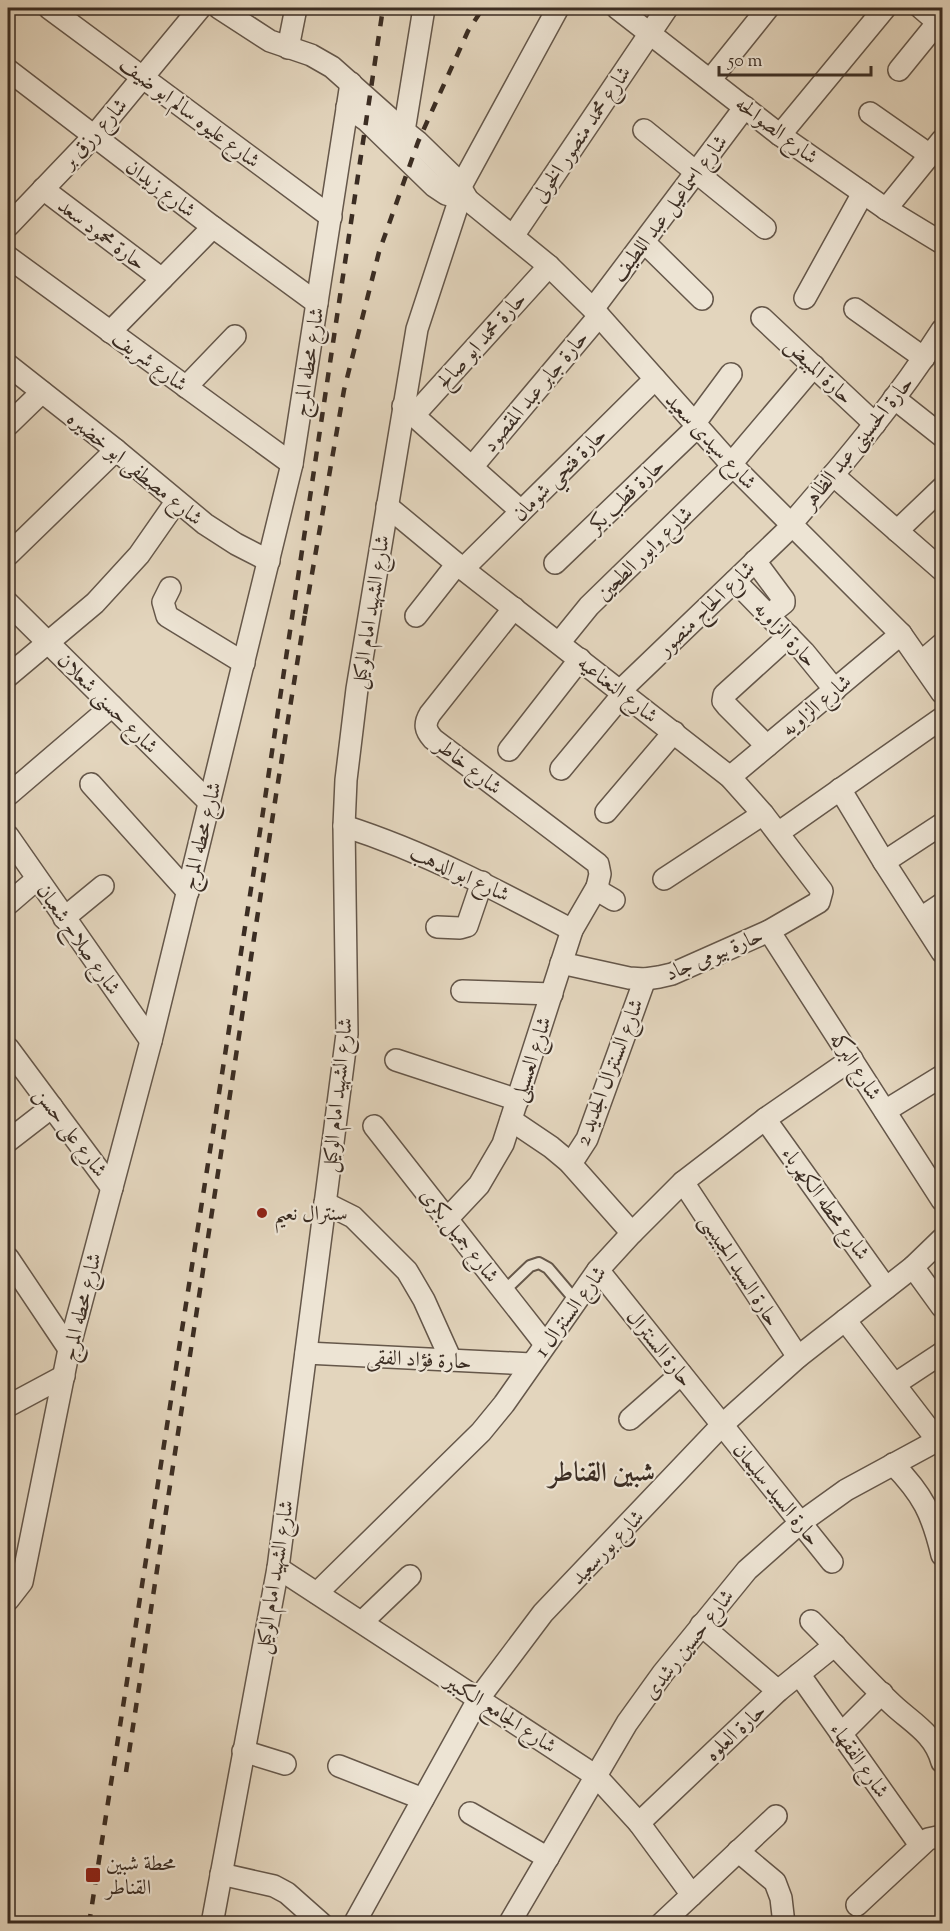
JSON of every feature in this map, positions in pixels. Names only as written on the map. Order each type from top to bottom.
[{"type":"street","name":"شارع عليوه سالم ابو ضيف","points":[[49,8],[331,217]]},
{"type":"street","name":"شارع رزق بر","points":[[8,226],[94,136],[200,8]]},
{"type":"street","points":[[219,8],[270,41],[311,55],[333,67],[418,142],[463,195]]},
{"type":"street","points":[[288,48],[296,8]]},
{"type":"street","points":[[404,131],[424,8]]},
{"type":"street","name":"شارع الشهيد امام الوكيل","points":[[212,1923],[278,1568],[347,1035],[344,826],[351,735],[387,506],[409,410],[417,329],[463,195],[558,8]]},
{"type":"street","name":"شارع الصوالحه","points":[[617,8],[780,135],[886,209],[942,243]]},
{"type":"street","name":"شارع محمد منصور الخولى","points":[[513,236],[667,8]]},
{"type":"street","points":[[711,79],[768,8]]},
{"type":"street","points":[[780,135],[885,8]]},
{"type":"street","points":[[899,70],[940,24],[921,8]]},
{"type":"street","name":"شارع زيدان","points":[[8,70],[213,227],[317,303]]},
{"type":"street","name":"شارع محطه المرج","points":[[8,1600],[22,1582],[69,1349],[151,1041],[292,464],[351,83]]},
{"type":"street","points":[[347,106],[366,120],[434,186],[446,194],[463,195]]},
{"type":"street","name":"شارع اسماعيل عبد اللطيف","points":[[596,313],[644,242],[745,106]]},
{"type":"street","points":[[870,113],[936,147],[886,209]]},
{"type":"street","points":[[644,130],[765,228]]},
{"type":"street","name":"حارة محمود سعد","points":[[43,189],[162,279]]},
{"type":"street","points":[[805,297],[863,193]]},
{"type":"street","name":"شارع سيدى سعيد","points":[[463,195],[549,266],[596,313],[732,465],[901,634],[942,693]]},
{"type":"street","points":[[111,332],[213,227]]},
{"type":"street","points":[[644,242],[702,299]]},
{"type":"street","name":"شارع شريف","points":[[8,257],[292,464]]},
{"type":"street","name":"حارة محمد ابو صالح","points":[[409,410],[549,266]]},
{"type":"street","points":[[855,309],[924,358]]},
{"type":"street","name":"حارة جابر عبد المقصود","points":[[472,467],[596,313]]},
{"type":"street","name":"حارة المبيض","points":[[762,318],[875,424]]},
{"type":"street","name":"حارة الحسينى عبد الظاهر","points":[[792,524],[875,424],[941,334]]},
{"type":"street","points":[[186,387],[235,336]]},
{"type":"street","name":"شارع مصطفى ابو خضيره","points":[[8,366],[117,450],[176,502],[205,524],[269,561]]},
{"type":"street","name":"شارع وابور الطحين","points":[[559,643],[589,606],[732,465],[814,366]]},
{"type":"street","name":"حارة قطب بكر","points":[[555,563],[695,426],[731,374]]},
{"type":"street","name":"حارة فتحي شومان","points":[[416,616],[460,567],[521,511],[655,379]]},
{"type":"street","points":[[8,425],[42,392]]},
{"type":"street","points":[[894,398],[942,436]]},
{"type":"street","points":[[409,410],[521,511]]},
{"type":"street","points":[[8,555],[117,450]]},
{"type":"street","points":[[833,475],[897,531],[939,560]]},
{"type":"street","points":[[897,531],[942,488]]},
{"type":"street","points":[[8,676],[95,603],[139,555],[176,502]]},
{"type":"street","name":"شارع النعناعيه","points":[[387,506],[460,567],[730,777],[763,814],[819,885],[822,897]]},
{"type":"street","name":"شارع الحاج منصور","points":[[561,769],[622,692],[792,524]]},
{"type":"street","points":[[755,561],[784,600],[784,603],[769,615]]},
{"type":"street","name":"حارة الزاويه","points":[[735,580],[789,636],[835,690]]},
{"type":"street","points":[[170,588],[163,602],[167,616],[244,663]]},
{"type":"street","name":"شارع حسنى شعلان","points":[[8,603],[210,802]]},
{"type":"street","name":"شارع خاطر","points":[[514,608],[430,714],[426,722],[427,732],[433,739],[598,864],[600,874],[597,887]]},
{"type":"street","name":"شارع الزاويه","points":[[730,777],[901,634]]},
{"type":"street","points":[[767,746],[727,706],[723,701],[724,695],[789,636]]},
{"type":"street","points":[[921,662],[942,644]]},
{"type":"street","points":[[509,750],[580,659]]},
{"type":"street","points":[[8,795],[112,706]]},
{"type":"street","points":[[778,833],[942,718]]},
{"type":"street","points":[[606,812],[674,732]]},
{"type":"street","points":[[91,784],[188,892]]},
{"type":"street","points":[[840,789],[942,952]]},
{"type":"street","points":[[664,879],[763,814]]},
{"type":"street","points":[[884,862],[942,824]]},
{"type":"street","name":"شارع ابو الدهب","points":[[344,826],[409,848],[482,882],[572,930]]},
{"type":"street","name":"شارع صلاح شعبان","points":[[8,836],[63,918],[151,1041]]},
{"type":"street","points":[[8,904],[37,879]]},
{"type":"street","points":[[437,927],[467,926],[482,882]]},
{"type":"street","points":[[63,918],[103,886]]},
{"type":"street","points":[[597,887],[614,900]]},
{"type":"street","name":"شارع العسيلى","points":[[447,1219],[479,1185],[503,1144],[572,930],[597,887]]},
{"type":"street","name":"حارة بيومى جاد","points":[[561,963],[645,979],[672,974],[769,931],[819,902],[822,897]]},
{"type":"street","points":[[921,918],[942,904]]},
{"type":"street","name":"شارع البركه","points":[[769,931],[942,1200]]},
{"type":"street","name":"شارع السنترال الجديد 2","points":[[569,1162],[587,1139],[645,979]]},
{"type":"street","points":[[462,991],[552,994]]},
{"type":"street","name":"شارع على حسن","points":[[8,1048],[112,1188]]},
{"type":"street","name":"شارع السنترال 1","points":[[317,1593],[481,1432],[598,1270],[683,1182],[765,1119],[852,1059]]},
{"type":"street","points":[[396,1060],[518,1100]]},
{"type":"street","points":[[885,1111],[942,1076]]},
{"type":"street","points":[[8,1141],[52,1107]]},
{"type":"street","name":"شارع محطه الكهرباء","points":[[765,1119],[886,1288]]},
{"type":"street","points":[[511,1120],[569,1162],[632,1233]]},
{"type":"street","name":"شارع جميل بكرى","points":[[374,1126],[545,1344]]},
{"type":"street","name":"حارة السيد الجبيسى","points":[[683,1182],[798,1357]]},
{"type":"street","points":[[325,1203],[353,1216],[407,1271],[424,1300],[451,1360]]},
{"type":"street","name":"شارع بورسعيد","points":[[354,1923],[479,1698],[543,1613],[722,1425],[798,1357],[913,1267],[942,1239]]},
{"type":"street","points":[[8,1258],[69,1349]]},
{"type":"street","points":[[913,1267],[942,1307]]},
{"type":"street","name":"حارة السنترال","points":[[598,1270],[722,1425]]},
{"type":"street","points":[[845,1320],[940,1439]]},
{"type":"street","name":"حارة فؤاد الفقى","points":[[306,1353],[531,1364]]},
{"type":"street","points":[[895,1384],[942,1353]]},
{"type":"street","points":[[630,1419],[681,1374]]},
{"type":"street","points":[[8,1406],[64,1376]]},
{"type":"street","name":"حارة السيد سليمان","points":[[722,1425],[832,1562]]},
{"type":"street","name":"شارع حسين رشدى","points":[[509,1923],[627,1723],[663,1672],[747,1570],[800,1522],[846,1490],[940,1439]]},
{"type":"street","points":[[893,1464],[913,1485],[929,1510],[941,1543]]},
{"type":"street","name":"شارع الجامع الكبير","points":[[278,1568],[596,1776],[639,1823],[692,1895]]},
{"type":"street","points":[[362,1622],[410,1576]]},
{"type":"street","points":[[811,1621],[891,1703],[924,1731],[934,1743],[942,1762]]},
{"type":"street","points":[[701,1625],[778,1691]]},
{"type":"street","name":"حارة العلوه","points":[[639,1823],[778,1691],[835,1645]]},
{"type":"street","name":"شارع الفقهاء","points":[[799,1674],[920,1845]]},
{"type":"street","points":[[841,1734],[882,1693]]},
{"type":"street","points":[[243,1751],[285,1764]]},
{"type":"street","points":[[339,1766],[423,1799]]},
{"type":"street","points":[[470,1813],[548,1858]]},
{"type":"street","points":[[661,1923],[776,1816]]},
{"type":"street","points":[[857,1905],[920,1845],[928,1839],[942,1836]]},
{"type":"street","points":[[738,1851],[775,1882],[779,1890],[784,1923]]},
{"type":"street","points":[[221,1874],[274,1886],[287,1893],[322,1923]]},
{"type":"lane","points":[[504,1291],[530,1266],[539,1263],[548,1268],[576,1301]]},
{"type":"railway","points":[[89,1924],[263,812],[383,8]]},
{"type":"railway","points":[[305,614],[344,390],[379,252],[418,142],[468,31],[483,8]]},
{"type":"railway","points":[[126,1772],[306,608]]},
{"type":"place","name":"سنترال نعيم","points":[[262,1213]]},
{"type":"place","name":"محطة شبين القناطر","points":[[93,1875]]},
{"type":"district","name":"شبين القناطر","points":[[602,1472]]}]
